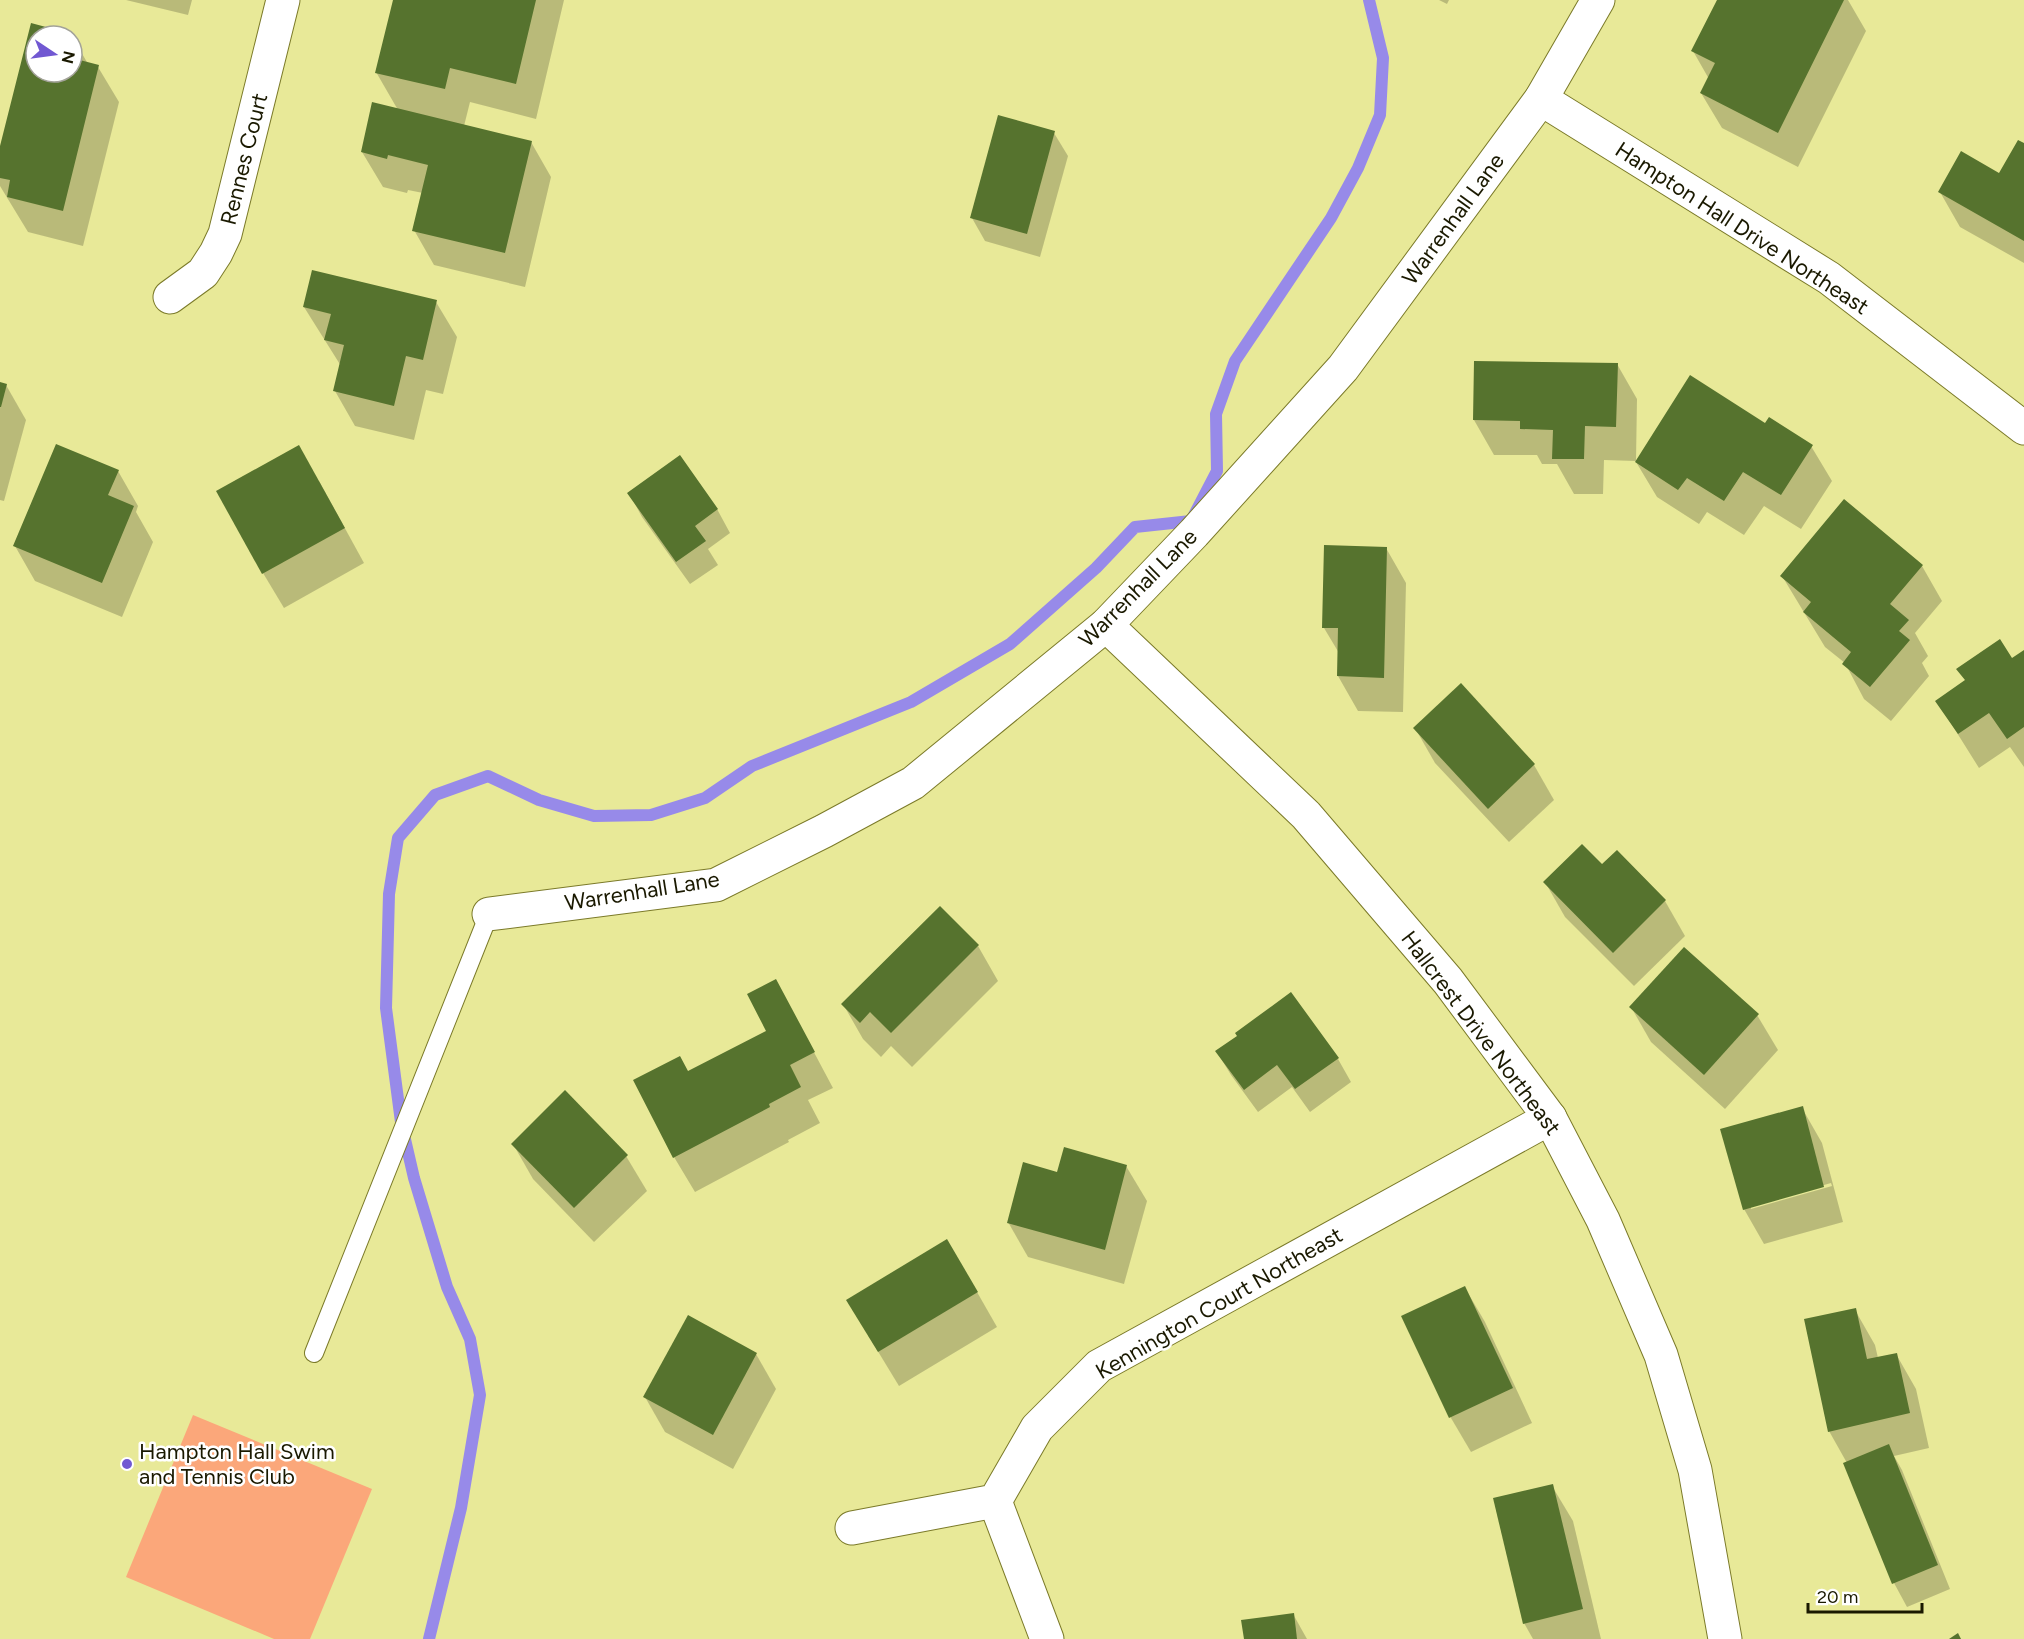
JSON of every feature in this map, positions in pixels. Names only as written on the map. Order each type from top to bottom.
[{"type":"street","name":"Rennes Court","points":[[170,297],[203,273],[225,234],[284,0]]},
{"type":"street","name":"Warrenhall Lane","points":[[489,914],[716,885],[913,783],[1106,625],[1194,533],[1343,368],[1541,99],[1598,0]]},
{"type":"street","name":"Hampton Hall Drive Northeast","points":[[1541,99],[1829,278],[2024,428]]},
{"type":"street","name":"Hallcrest Drive Northeast","points":[[1106,625],[1306,815],[1448,981],[1550,1118],[1603,1220],[1660,1355],[1695,1470],[1725,1639]]},
{"type":"street","name":"Kennington Court Northeast","points":[[995,1501],[1036,1428],[1099,1366],[1550,1118]]},
{"type":"street","points":[[852,1528],[995,1501],[1047,1639]]},
{"type":"lane","points":[[314,1353],[489,914]]},
{"type":"shaded area","name":"Hampton Hall Swim and Tennis Club","points":[[193,1415],[372,1489],[310,1639],[274,1639],[126,1577]]},
{"type":"building","points":[[393,0],[536,0],[516,84],[450,68],[445,89],[375,73]]},
{"type":"building","points":[[1717,0],[1844,0],[1778,133],[1700,93],[1715,63],[1691,51]]},
{"type":"building","points":[[24,51],[24,84],[84,84],[84,61],[99,65],[63,211],[7,197],[10,180],[0,178],[0,146]]},
{"type":"building","points":[[372,102],[532,141],[505,253],[412,231],[428,165],[388,155],[387,159],[361,152]]},
{"type":"building","points":[[998,115],[1055,131],[1027,234],[970,218]]},
{"type":"building","points":[[2018,140],[2024,143],[2024,241],[1938,192],[1961,151],[1999,173]]},
{"type":"building","points":[[312,270],[437,300],[423,360],[406,356],[394,406],[333,391],[344,345],[324,340],[331,314],[303,307]]},
{"type":"building","points":[[1474,361],[1618,363],[1616,427],[1585,426],[1584,459],[1552,459],[1553,430],[1520,429],[1520,421],[1473,420]]},
{"type":"building","points":[[1690,375],[1765,423],[1769,417],[1813,445],[1781,495],[1743,472],[1724,501],[1687,478],[1678,490],[1635,462]]},
{"type":"building","points":[[0,382],[7,384],[1,407],[0,407]]},
{"type":"building","points":[[56,444],[119,470],[108,495],[134,506],[102,583],[13,546]]},
{"type":"building","points":[[299,445],[345,528],[262,574],[216,491]]},
{"type":"building","points":[[680,455],[718,509],[695,526],[706,541],[676,562],[627,493]]},
{"type":"building","points":[[1844,499],[1923,565],[1890,604],[1909,620],[1899,631],[1910,640],[1870,687],[1842,664],[1851,652],[1803,612],[1811,602],[1780,576]]},
{"type":"building","points":[[1324,545],[1387,547],[1384,678],[1337,676],[1338,628],[1322,628]]},
{"type":"building","points":[[2000,639],[2012,658],[2024,650],[2024,727],[2007,739],[1989,713],[1958,734],[1935,701],[1965,680],[1956,669]]},
{"type":"building","points":[[1461,683],[1535,764],[1488,809],[1413,728]]},
{"type":"building","points":[[1582,844],[1602,864],[1617,850],[1666,900],[1613,953],[1543,882]]},
{"type":"building","points":[[940,906],[979,945],[891,1033],[870,1012],[860,1023],[841,1004]]},
{"type":"building","points":[[1684,947],[1759,1014],[1704,1075],[1629,1007]]},
{"type":"building","points":[[776,979],[815,1052],[790,1065],[801,1087],[769,1104],[770,1107],[673,1158],[633,1080],[680,1056],[688,1071],[766,1031],[747,994]]},
{"type":"building","points":[[1291,992],[1339,1058],[1295,1089],[1277,1065],[1244,1090],[1215,1051],[1237,1036],[1235,1033]]},
{"type":"building","points":[[565,1090],[628,1155],[574,1208],[511,1144]]},
{"type":"building","points":[[1803,1106],[1824,1187],[1743,1210],[1720,1129]]},
{"type":"building","points":[[1064,1147],[1127,1165],[1105,1250],[1007,1223],[1023,1162],[1057,1172]]},
{"type":"building","points":[[947,1239],[978,1292],[878,1352],[846,1300]]},
{"type":"building","points":[[1465,1286],[1513,1388],[1449,1418],[1401,1316]]},
{"type":"building","points":[[1856,1308],[1867,1359],[1897,1353],[1910,1413],[1828,1432],[1804,1319]]},
{"type":"building","points":[[688,1315],[757,1353],[713,1435],[643,1397]]},
{"type":"building","points":[[1889,1444],[1938,1565],[1892,1584],[1843,1463]]},
{"type":"building","points":[[1553,1484],[1583,1609],[1523,1624],[1493,1498]]},
{"type":"building","points":[[1294,1613],[1297,1639],[1244,1639],[1241,1620]]},
{"type":"building","points":[[1958,1633],[1961,1639],[1949,1639]]},
{"type":"waterway","points":[[429,1639],[461,1508],[480,1395],[470,1339],[447,1287],[414,1178],[401,1122],[386,1008],[389,894],[398,838],[435,795],[488,776],[539,800],[594,816],[651,815],[705,798],[752,766],[911,702],[1010,644],[1096,568],[1135,527],[1191,521],[1217,471],[1216,414],[1235,361],[1331,218],[1358,168],[1380,115],[1383,58],[1369,0]]},
{"type":"place","name":"Hampton Hall Swim and Tennis Club","points":[[127,1464]]}]
